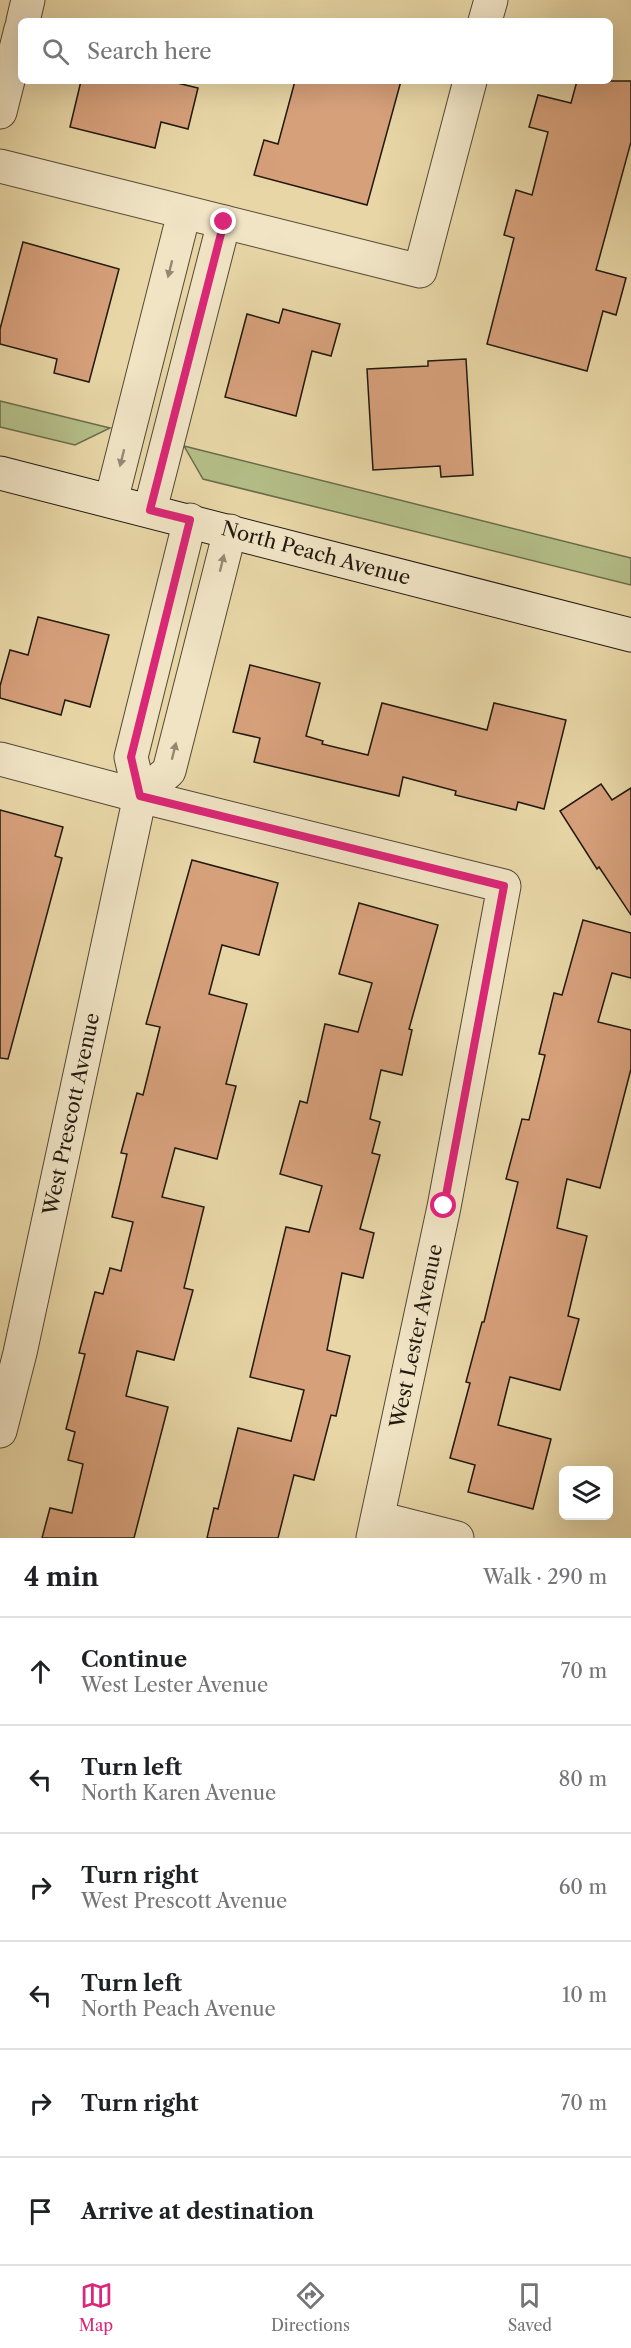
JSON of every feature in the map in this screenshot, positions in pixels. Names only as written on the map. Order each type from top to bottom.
[{"type":"street","points":[[24,18],[28,0]]},
{"type":"street","points":[[486,18],[491,0]]},
{"type":"street","points":[[0,112],[18,41]]},
{"type":"street","points":[[0,166],[420,271],[469,84]]},
{"type":"street","points":[[111,501],[184,213]]},
{"type":"street","points":[[150,510],[224,222]]},
{"type":"street","name":"North Peach Avenue","points":[[0,473],[631,635]]},
{"type":"street","name":"West Prescott Avenue","points":[[0,1431],[20,1353],[140,796],[131,757],[190,520]]},
{"type":"street","points":[[0,759],[140,796],[169,771],[231,531]]},
{"type":"street","name":"West Lester Avenue","points":[[140,796],[504,886],[444,1206],[375,1528]]},
{"type":"street","points":[[375,1528],[457,1538]]},
{"type":"green space","points":[[0,401],[110,428],[75,445],[0,427]]},
{"type":"green space","points":[[184,446],[631,558],[631,585],[203,479]]},
{"type":"building","points":[[613,81],[631,81],[631,142],[596,270],[626,278],[616,315],[603,311],[587,371],[487,344],[514,238],[504,235],[516,190],[532,195],[548,132],[529,127],[538,95],[571,103],[576,84],[613,84]]},
{"type":"building","points":[[80,84],[181,84],[198,88],[188,129],[161,122],[155,148],[70,127]]},
{"type":"building","points":[[294,84],[400,84],[367,205],[254,175],[264,140],[278,144]]},
{"type":"building","points":[[23,242],[119,269],[89,382],[54,373],[57,359],[0,344],[0,329]]},
{"type":"building","points":[[283,309],[340,324],[331,356],[312,351],[296,416],[225,397],[247,314],[279,323]]},
{"type":"building","points":[[466,359],[473,475],[441,477],[440,466],[373,470],[367,369],[428,366],[428,361]]},
{"type":"building","points":[[38,617],[109,635],[90,707],[65,700],[61,715],[0,698],[0,686],[10,650],[28,655]]},
{"type":"building","points":[[250,665],[320,683],[306,736],[323,741],[322,744],[368,755],[382,703],[487,730],[494,703],[566,720],[544,809],[518,802],[516,810],[455,795],[456,791],[403,777],[399,796],[254,762],[260,738],[233,732]]},
{"type":"building","points":[[601,784],[612,800],[631,788],[631,915],[599,867],[597,869],[560,811]]},
{"type":"building","points":[[0,810],[63,827],[55,856],[62,858],[8,1059],[0,1058]]},
{"type":"building","points":[[192,860],[278,883],[259,955],[222,945],[209,994],[247,1004],[226,1084],[236,1086],[217,1159],[175,1148],[162,1197],[204,1207],[184,1288],[193,1290],[174,1360],[137,1351],[126,1396],[168,1407],[134,1538],[42,1538],[50,1508],[72,1513],[83,1464],[68,1460],[75,1432],[66,1429],[85,1354],[79,1353],[95,1292],[103,1294],[110,1268],[121,1271],[133,1222],[112,1217],[127,1154],[121,1153],[137,1093],[143,1095],[160,1027],[146,1024]]},
{"type":"building","points":[[359,903],[438,925],[409,1029],[412,1030],[402,1075],[381,1070],[370,1119],[380,1122],[372,1153],[380,1155],[360,1229],[374,1233],[363,1278],[342,1273],[327,1350],[350,1356],[336,1416],[331,1415],[314,1480],[294,1475],[278,1538],[207,1538],[214,1508],[218,1509],[238,1428],[291,1441],[304,1390],[250,1377],[286,1227],[309,1232],[322,1186],[280,1174],[300,1101],[307,1103],[325,1024],[358,1032],[372,983],[339,974]]},
{"type":"building","points":[[583,920],[631,933],[631,978],[612,973],[598,1022],[631,1030],[631,1069],[600,1188],[567,1179],[557,1228],[587,1236],[568,1316],[579,1319],[560,1390],[510,1377],[498,1425],[551,1439],[533,1509],[468,1492],[475,1465],[450,1458],[470,1383],[466,1382],[482,1322],[484,1322],[518,1182],[506,1179],[522,1119],[529,1120],[545,1055],[539,1054],[554,993],[562,995]]},
{"type":"route","points":[[224,222],[150,510],[190,520],[131,757],[140,796],[504,886],[444,1206]]}]
